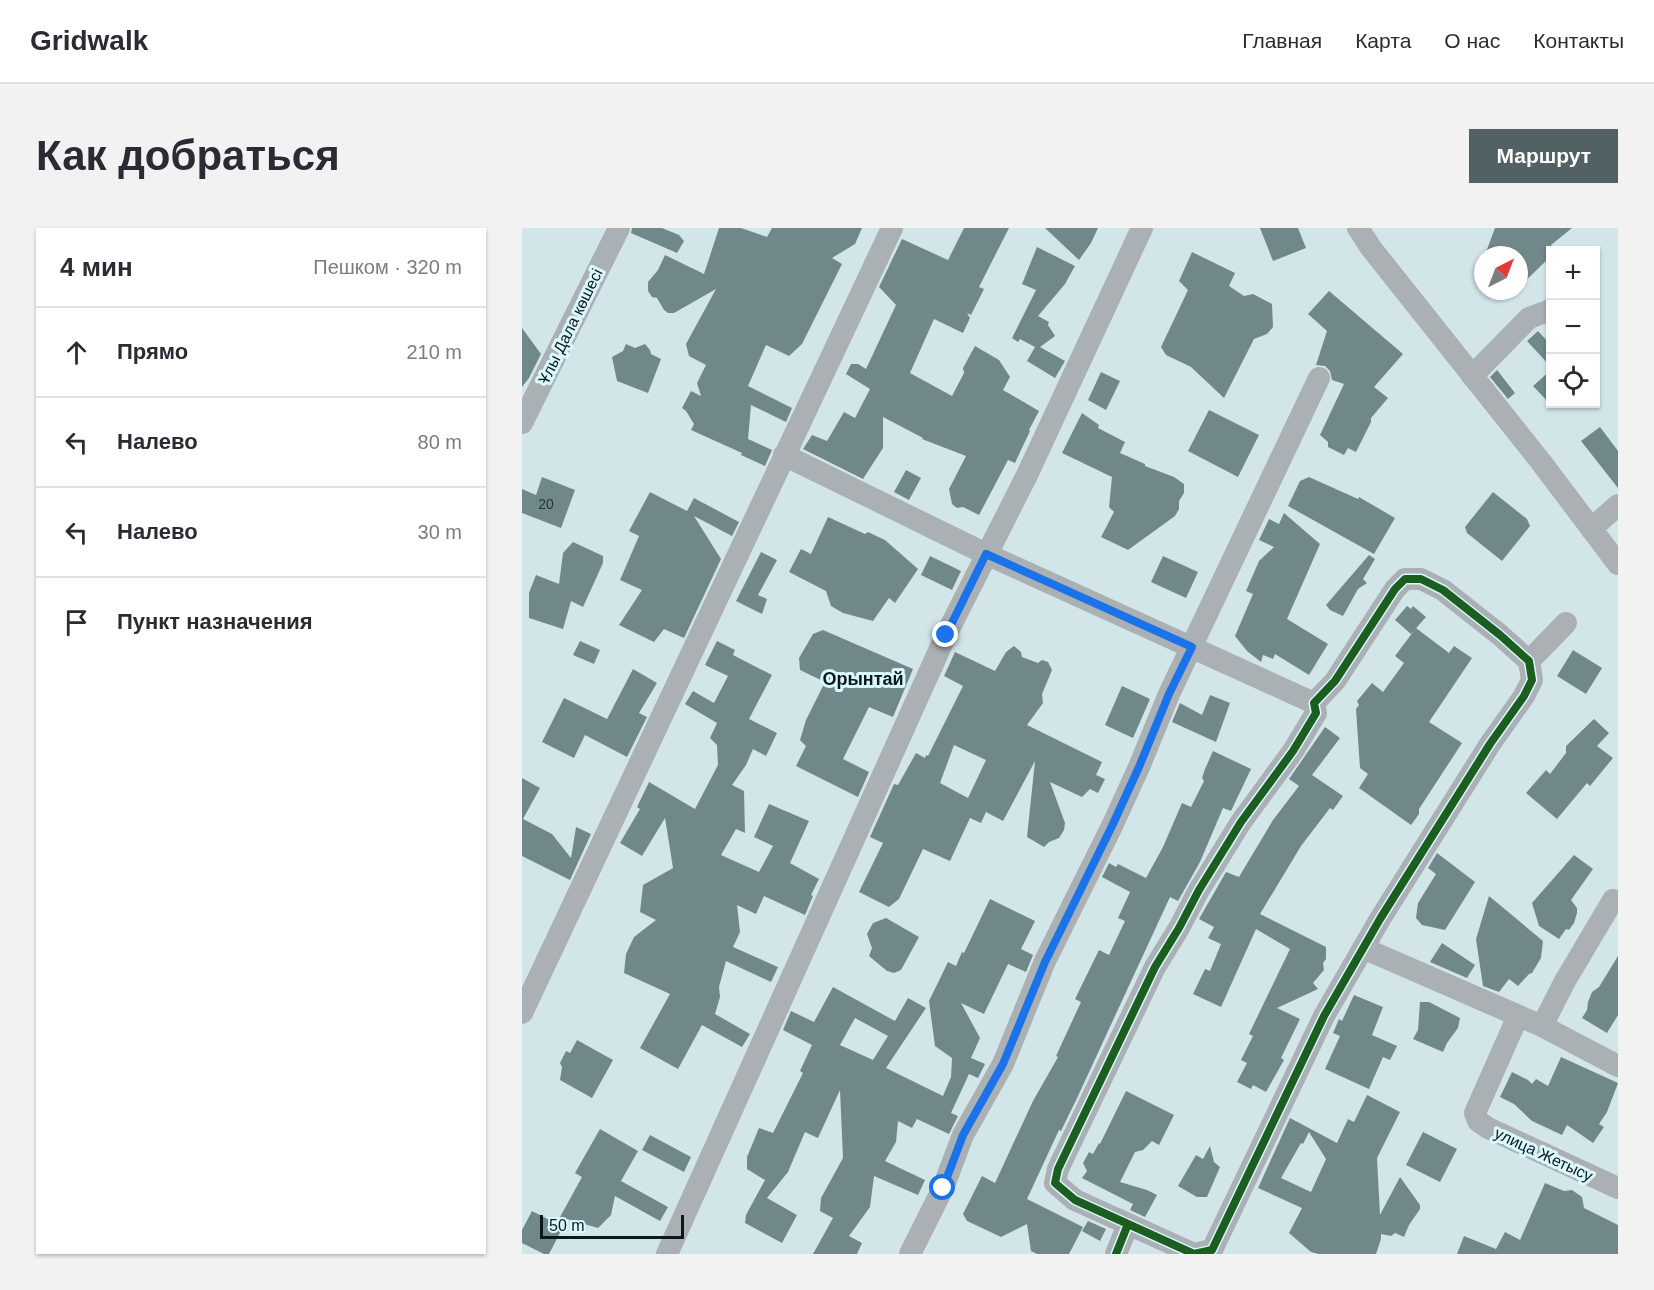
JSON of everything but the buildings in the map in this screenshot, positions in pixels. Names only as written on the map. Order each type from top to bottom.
[{"type":"street","name":"Ұлы Дала көшесі","points":[[522,423],[619,228]]},
{"type":"street","points":[[522,1013],[892,228]]},
{"type":"street","points":[[667,1254],[946,635],[1027,475],[1142,228]]},
{"type":"street","points":[[1358,228],[1371,248],[1618,564]]},
{"type":"street","points":[[1472,376],[1529,318],[1546,312]]},
{"type":"street","points":[[910,1254],[943,1188],[963,1135],[1003,1064],[1045,962],[1121,806],[1169,694],[1319,378]]},
{"type":"street","points":[[784,455],[986,554],[1314,703]]},
{"type":"street","points":[[1591,529],[1618,505]]},
{"type":"street","points":[[1405,579],[1421,579],[1443,590],[1500,635],[1529,661],[1532,680],[1363,948],[1324,1016],[1212,1250],[1194,1254],[1075,1200],[1054,1183],[1058,1169],[1155,967],[1241,822],[1293,751],[1316,712],[1314,703],[1335,681],[1395,589],[1405,579]]},
{"type":"street","points":[[1529,661],[1566,623]]},
{"type":"street","points":[[1542,1026],[1565,981],[1613,900]]},
{"type":"street","points":[[1363,948],[1542,1026],[1618,1066]]},
{"type":"street","name":"улица Жетысу","points":[[1518,1016],[1475,1113],[1478,1121],[1488,1128],[1618,1188]]},
{"type":"street","points":[[1116,1254],[1128,1224]]},
{"type":"cycle path","points":[[1116,1254],[1128,1224],[1075,1200],[1055,1183],[1058,1169],[1155,967],[1241,822],[1293,751],[1316,713],[1314,703],[1335,681],[1395,589],[1405,579],[1421,579],[1443,590],[1529,661],[1532,680],[1524,696],[1490,744],[1380,919],[1324,1016],[1212,1250],[1194,1254],[1128,1224]]},
{"type":"district","name":"Орынтай","points":[[863,679]]},
{"type":"route","points":[[943,1188],[963,1135],[1003,1064],[1045,962],[1112,826],[1169,694],[1192,647],[986,554],[946,635]]}]
